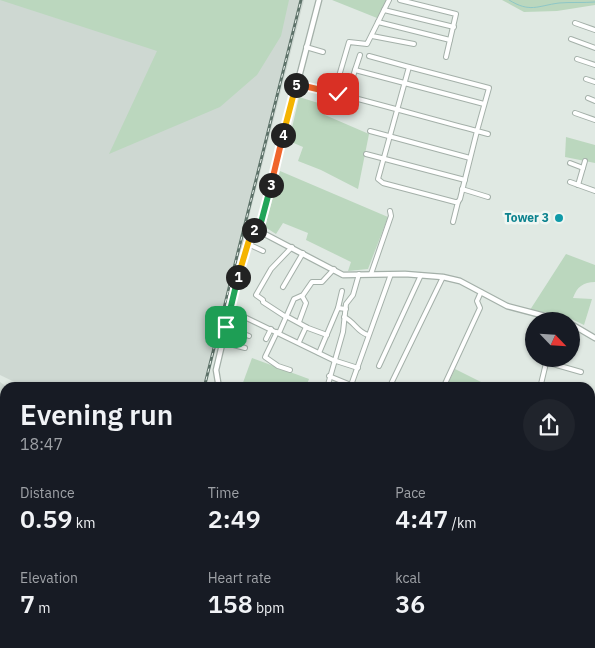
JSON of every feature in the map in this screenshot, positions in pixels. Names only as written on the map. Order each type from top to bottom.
[{"type":"street","points":[[259,230],[319,0]]},
{"type":"street","points":[[334,93],[349,42],[351,40],[364,45],[372,36],[389,0]]},
{"type":"street","points":[[400,0],[456,13],[446,57]]},
{"type":"street","points":[[384,10],[454,27]]},
{"type":"street","points":[[378,22],[450,40]]},
{"type":"street","points":[[575,23],[595,30]]},
{"type":"street","points":[[372,36],[414,44]]},
{"type":"street","points":[[571,39],[595,48]]},
{"type":"street","points":[[306,47],[323,52]]},
{"type":"street","points":[[347,96],[360,55]]},
{"type":"street","points":[[368,56],[489,88],[453,222]]},
{"type":"street","points":[[577,59],[595,65]]},
{"type":"street","points":[[409,67],[379,181],[458,202]]},
{"type":"street","points":[[355,70],[484,104]]},
{"type":"street","points":[[586,79],[595,82]]},
{"type":"street","points":[[296,84],[488,134]]},
{"type":"street","points":[[588,98],[595,101]]},
{"type":"street","points":[[576,113],[595,120]]},
{"type":"street","points":[[370,132],[470,158]]},
{"type":"street","points":[[366,154],[465,180]]},
{"type":"street","points":[[578,185],[585,161]]},
{"type":"street","points":[[570,163],[583,168]]},
{"type":"street","points":[[570,182],[594,190],[595,185]]},
{"type":"street","points":[[462,189],[488,197]]},
{"type":"street","points":[[371,274],[391,216],[390,211]]},
{"type":"street","points":[[218,382],[216,370],[222,342],[246,243],[252,230],[259,230],[343,275],[391,274],[444,277],[460,281],[507,306],[528,312]]},
{"type":"street","points":[[246,243],[263,251]]},
{"type":"street","points":[[292,247],[271,269],[256,295],[263,300],[262,302],[287,313],[306,327],[326,335]]},
{"type":"street","points":[[284,287],[303,253]]},
{"type":"street","points":[[290,370],[278,366],[265,357],[294,299],[302,296],[312,282],[322,282],[334,269]]},
{"type":"street","points":[[328,382],[333,360],[343,332],[346,310],[360,274]]},
{"type":"street","points":[[352,382],[391,274]]},
{"type":"street","points":[[379,366],[421,275]]},
{"type":"street","points":[[392,382],[444,277]]},
{"type":"street","points":[[319,352],[338,308],[342,290]]},
{"type":"street","points":[[446,382],[480,308],[477,301],[481,292]]},
{"type":"street","points":[[299,322],[306,303],[302,296]]},
{"type":"street","points":[[338,308],[346,310]]},
{"type":"street","points":[[230,310],[333,360],[358,368]]},
{"type":"street","points":[[287,313],[295,313]]},
{"type":"street","points":[[344,317],[352,321],[358,330],[368,335]]},
{"type":"street","points":[[226,327],[249,336]]},
{"type":"street","points":[[299,342],[306,327]]},
{"type":"street","points":[[266,339],[271,329]]},
{"type":"street","points":[[580,329],[595,338]]},
{"type":"street","points":[[222,342],[245,348]]},
{"type":"street","points":[[541,382],[545,368]]},
{"type":"street","points":[[569,368],[581,372]]},
{"type":"street","points":[[330,376],[342,382]]},
{"type":"shaded area","points":[[0,0],[304,0],[207,382],[15,382],[0,375]]},
{"type":"green space","points":[[0,0],[289,0],[281,36],[257,75],[220,107],[109,154],[157,51]]},
{"type":"green space","points":[[332,0],[387,0],[377,18]]},
{"type":"green space","points":[[502,0],[595,0],[595,5],[557,11],[524,12]]},
{"type":"green space","points":[[299,97],[328,106],[325,115],[369,134],[358,189],[321,170],[298,161],[303,147],[289,141]]},
{"type":"green space","points":[[566,137],[595,145],[595,163],[565,157]]},
{"type":"green space","points":[[280,171],[388,217],[368,269],[348,271],[351,262],[306,240],[308,233],[283,223],[276,234],[265,227]]},
{"type":"green space","points":[[566,254],[595,265],[595,282],[581,286],[573,298],[592,299],[584,325],[580,323],[580,312],[530,310]]},
{"type":"green space","points":[[252,358],[309,379],[308,382],[243,382]]},
{"type":"green space","points":[[455,369],[481,382],[448,382]]},
{"type":"waterway","points":[[509,0],[528,7],[559,3],[595,2]]},
{"type":"railway","points":[[206,382],[301,0]]},
{"type":"place","name":"Tower 3","points":[[559,218]]},
{"type":"route","points":[[226,327],[246,243],[252,230],[259,230],[296,84],[338,94]]}]
